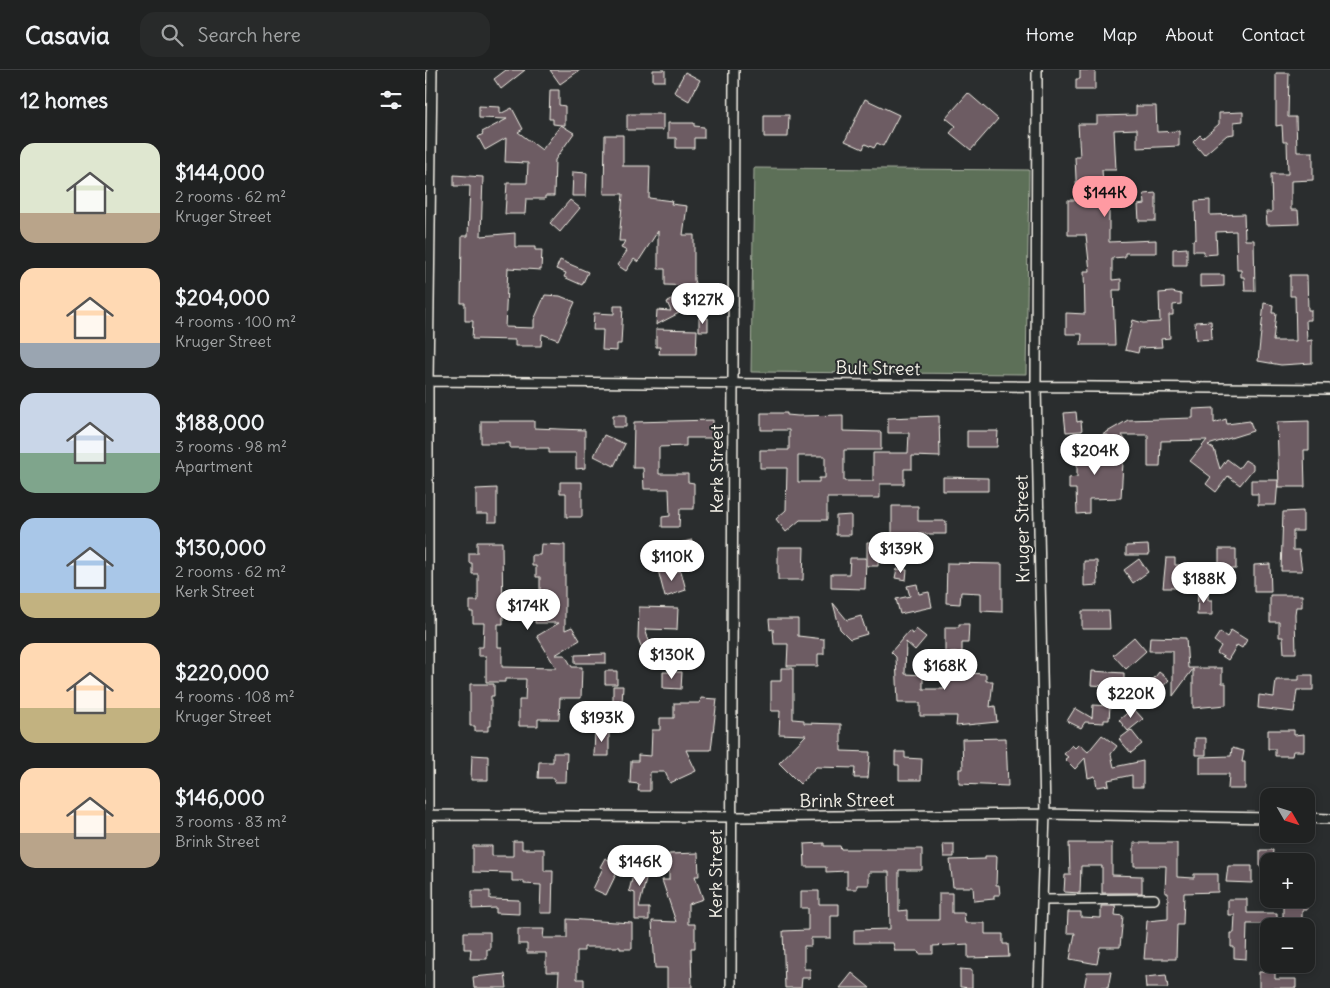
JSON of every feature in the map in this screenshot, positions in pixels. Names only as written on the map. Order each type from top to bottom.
[{"type":"street","points":[[428,988],[427,381],[432,70]]},
{"type":"street","name":"Kerk Street","points":[[731,988],[734,70]]},
{"type":"street","name":"Kruger Street","points":[[1037,70],[1036,386],[1045,814],[1039,988]]},
{"type":"street","name":"Bult Street","points":[[427,381],[732,382],[1330,389]]},
{"type":"street","name":"Brink Street","points":[[427,815],[732,817],[1045,814],[1260,818]]},
{"type":"street","points":[[1315,818],[1330,819]]},
{"type":"street","points":[[1042,900],[1154,899]]},
{"type":"green space","points":[[754,168],[1029,170],[1026,374],[751,372]]},
{"type":"building","points":[[506,70],[525,70],[501,89],[494,79]]},
{"type":"building","points":[[550,70],[580,70],[560,84]]},
{"type":"building","points":[[653,70],[665,70],[665,81],[653,81]]},
{"type":"building","points":[[1080,70],[1095,70],[1095,90],[1076,90],[1076,79],[1080,79]]},
{"type":"building","points":[[685,72],[700,80],[689,101],[674,92]]},
{"type":"building","points":[[1276,73],[1289,73],[1288,117],[1296,117],[1297,152],[1313,152],[1313,180],[1291,181],[1291,210],[1298,210],[1299,224],[1267,225],[1266,212],[1272,212],[1271,174],[1288,174],[1287,142],[1283,142],[1282,125],[1276,126]]},
{"type":"building","points":[[550,90],[559,90],[559,105],[565,106],[565,125],[553,124],[553,119],[549,119]]},
{"type":"building","points":[[968,93],[998,119],[971,150],[950,133],[956,126],[946,118]]},
{"type":"building","points":[[865,99],[899,115],[883,146],[877,143],[874,148],[865,144],[863,149],[845,141]]},
{"type":"building","points":[[479,106],[500,107],[500,114],[512,108],[523,129],[518,132],[542,150],[561,125],[574,133],[555,160],[554,196],[545,196],[545,199],[526,199],[525,214],[505,214],[507,183],[527,183],[528,163],[505,162],[506,138],[485,150],[478,137],[483,134],[482,132],[507,119],[479,118]]},
{"type":"building","points":[[1136,106],[1156,106],[1157,132],[1179,131],[1179,146],[1137,148],[1137,129],[1114,130],[1116,170],[1102,170],[1103,183],[1092,183],[1093,200],[1109,200],[1109,242],[1156,240],[1156,253],[1125,253],[1125,257],[1112,258],[1112,280],[1121,279],[1121,290],[1113,290],[1115,345],[1081,345],[1082,334],[1066,334],[1066,313],[1085,314],[1084,271],[1090,271],[1086,235],[1068,235],[1068,200],[1077,200],[1075,157],[1080,157],[1078,124],[1097,124],[1097,116],[1136,115]]},
{"type":"building","points":[[1243,112],[1243,121],[1234,122],[1234,134],[1227,135],[1204,155],[1193,142],[1200,135],[1203,138],[1219,124],[1219,113]]},
{"type":"building","points":[[627,114],[663,114],[663,130],[627,130]]},
{"type":"building","points":[[764,115],[789,115],[788,137],[764,137]]},
{"type":"building","points":[[668,123],[694,123],[694,126],[704,127],[704,138],[694,138],[694,148],[676,148],[676,138],[668,138]]},
{"type":"building","points":[[605,135],[623,135],[623,166],[650,166],[649,198],[672,201],[671,204],[687,206],[683,235],[694,235],[694,280],[696,286],[665,285],[665,269],[658,269],[658,231],[638,262],[634,259],[626,271],[617,265],[627,251],[621,248],[625,241],[619,241],[623,194],[604,194]]},
{"type":"building","points":[[573,172],[587,173],[586,196],[572,196]]},
{"type":"building","points":[[454,175],[483,177],[481,236],[515,233],[515,247],[535,247],[535,250],[542,250],[541,270],[508,268],[505,327],[534,328],[534,320],[545,295],[560,296],[575,302],[558,340],[542,334],[541,346],[515,346],[515,340],[472,339],[473,321],[465,321],[465,303],[461,303],[462,236],[468,236],[470,186],[454,186]]},
{"type":"building","points":[[1156,193],[1156,221],[1139,221],[1138,205],[1145,204],[1144,194]]},
{"type":"building","points":[[570,200],[580,208],[560,232],[550,223]]},
{"type":"building","points":[[1210,200],[1210,215],[1244,214],[1245,240],[1254,240],[1255,291],[1245,291],[1244,277],[1241,277],[1241,270],[1237,270],[1236,231],[1216,232],[1217,254],[1204,255],[1204,251],[1193,251],[1193,240],[1196,239],[1195,201]]},
{"type":"building","points":[[1187,248],[1187,265],[1173,265],[1173,249]]},
{"type":"building","points":[[560,260],[588,272],[582,285],[564,277],[566,273],[556,269]]},
{"type":"building","points":[[1200,275],[1224,275],[1224,286],[1200,287]]},
{"type":"building","points":[[1290,275],[1307,275],[1308,310],[1311,310],[1311,320],[1306,320],[1307,341],[1312,340],[1312,363],[1281,365],[1258,361],[1264,303],[1273,305],[1272,313],[1276,313],[1273,341],[1296,341],[1295,296],[1290,296]]},
{"type":"building","points":[[697,287],[704,300],[656,325],[657,310],[671,311],[667,302]]},
{"type":"building","points":[[1172,292],[1181,294],[1181,304],[1173,305],[1173,315],[1169,315],[1170,338],[1161,339],[1162,347],[1139,348],[1138,353],[1125,350],[1133,320],[1143,323],[1160,322],[1159,293]]},
{"type":"building","points":[[614,306],[623,306],[621,344],[617,344],[617,351],[602,350],[603,330],[593,330],[594,313],[614,314]]},
{"type":"building","points":[[699,318],[708,318],[708,331],[699,331]]},
{"type":"building","points":[[1211,321],[1212,339],[1196,340],[1195,322]]},
{"type":"building","points":[[656,329],[697,330],[696,354],[659,354],[660,347],[656,347]]},
{"type":"building","points":[[1214,408],[1214,423],[1226,419],[1227,424],[1250,421],[1253,431],[1208,445],[1214,449],[1220,469],[1227,459],[1239,468],[1245,460],[1253,465],[1253,469],[1240,485],[1228,476],[1216,492],[1206,484],[1211,477],[1190,461],[1207,440],[1161,441],[1160,467],[1148,467],[1148,435],[1122,435],[1129,446],[1118,452],[1108,435],[1102,435],[1128,420],[1193,418],[1193,409]]},
{"type":"building","points":[[1076,412],[1077,422],[1081,421],[1082,431],[1066,432],[1064,413]]},
{"type":"building","points":[[761,413],[787,413],[787,415],[798,416],[843,415],[843,431],[881,432],[881,450],[844,450],[844,481],[873,481],[873,453],[908,453],[909,433],[888,433],[888,418],[939,416],[940,457],[912,456],[912,469],[904,469],[904,484],[880,484],[880,498],[827,498],[827,520],[800,520],[786,532],[776,519],[786,510],[787,468],[760,468],[760,450],[789,450],[789,430],[761,430]],"holes":[[[798,456],[825,456],[825,478],[819,478],[819,482],[798,482]]]},
{"type":"building","points":[[613,415],[626,415],[626,427],[613,427]]},
{"type":"building","points":[[713,420],[713,438],[686,438],[686,446],[659,447],[659,474],[688,474],[688,482],[694,483],[694,509],[680,509],[679,527],[662,527],[662,517],[670,516],[669,489],[644,489],[643,468],[633,468],[634,422]]},
{"type":"building","points":[[481,421],[534,421],[534,428],[585,430],[585,468],[576,469],[576,453],[549,453],[549,448],[510,448],[510,443],[481,443]]},
{"type":"building","points":[[1309,421],[1309,450],[1304,450],[1305,487],[1279,487],[1277,422]]},
{"type":"building","points":[[967,431],[998,431],[997,447],[967,447]]},
{"type":"building","points":[[604,435],[625,444],[614,466],[594,456]]},
{"type":"building","points":[[1099,439],[1099,462],[1123,462],[1121,498],[1089,499],[1089,513],[1077,514],[1076,489],[1069,489],[1069,478],[1077,477],[1077,440]]},
{"type":"building","points":[[943,477],[988,478],[988,491],[943,491]]},
{"type":"building","points":[[1251,480],[1278,480],[1276,505],[1258,505],[1258,494],[1251,494]]},
{"type":"building","points":[[560,482],[582,482],[582,517],[566,517],[566,493],[560,493]]},
{"type":"building","points":[[497,488],[497,522],[488,522],[488,514],[476,514],[476,489]]},
{"type":"building","points":[[892,506],[918,506],[918,521],[946,521],[946,534],[913,534],[913,538],[892,538]]},
{"type":"building","points":[[1303,511],[1303,531],[1293,531],[1293,550],[1299,550],[1302,571],[1281,571],[1283,512]]},
{"type":"building","points":[[851,515],[851,535],[836,535],[836,516]]},
{"type":"building","points":[[692,540],[695,554],[665,562],[661,547]]},
{"type":"building","points":[[477,542],[502,542],[503,624],[498,624],[498,647],[502,647],[502,667],[556,668],[537,636],[559,623],[535,623],[536,612],[532,611],[532,601],[540,601],[540,577],[536,577],[536,566],[532,566],[532,555],[540,555],[541,544],[565,545],[565,630],[572,627],[580,640],[555,655],[565,655],[572,667],[582,667],[581,698],[560,698],[559,719],[538,719],[538,726],[519,726],[519,700],[525,700],[526,679],[505,679],[505,682],[486,682],[486,656],[478,656],[478,647],[483,647],[484,623],[473,623],[473,612],[470,612],[470,601],[478,601],[478,574],[472,574],[472,563],[469,563],[469,553],[477,553]]},
{"type":"building","points":[[867,542],[879,543],[878,566],[867,566]]},
{"type":"building","points":[[1148,545],[1149,555],[1126,555],[1126,546]]},
{"type":"building","points":[[778,547],[804,547],[803,580],[778,580]]},
{"type":"building","points":[[1219,549],[1236,549],[1236,569],[1219,569]]},
{"type":"building","points":[[850,558],[866,558],[865,589],[831,588],[831,574],[849,574]]},
{"type":"building","points":[[1166,558],[1175,558],[1175,565],[1180,565],[1179,588],[1163,588]]},
{"type":"building","points":[[1139,559],[1148,572],[1133,583],[1124,570]]},
{"type":"building","points":[[1084,561],[1097,561],[1098,585],[1084,586]]},
{"type":"building","points":[[947,563],[1002,564],[1002,612],[981,611],[981,593],[961,592],[960,604],[946,603]]},
{"type":"building","points":[[1270,564],[1271,592],[1254,592],[1254,565]]},
{"type":"building","points":[[897,569],[907,570],[906,580],[895,578]]},
{"type":"building","points":[[658,570],[681,571],[686,590],[665,597]]},
{"type":"building","points":[[917,584],[919,594],[929,592],[932,607],[900,614],[896,599],[910,596],[907,586]]},
{"type":"building","points":[[1198,592],[1208,592],[1208,600],[1212,600],[1212,615],[1197,615]]},
{"type":"building","points":[[1270,595],[1302,595],[1302,607],[1296,607],[1295,614],[1296,653],[1284,653],[1283,637],[1279,637],[1279,622],[1270,622]]},
{"type":"building","points":[[833,603],[847,620],[861,616],[867,634],[850,639],[840,629]]},
{"type":"building","points":[[639,607],[678,608],[677,630],[645,629],[652,650],[673,642],[679,657],[660,664],[659,661],[648,665],[638,638]]},
{"type":"building","points":[[1082,611],[1109,611],[1110,629],[1082,629]]},
{"type":"building","points":[[769,619],[798,619],[798,636],[824,639],[824,654],[818,654],[818,666],[787,666],[788,644],[774,644],[773,629],[770,630]]},
{"type":"building","points":[[959,624],[969,624],[968,643],[962,643],[962,652],[945,653],[945,627],[959,627]]},
{"type":"building","points":[[916,629],[926,637],[915,650],[906,642],[905,674],[923,675],[923,689],[944,689],[945,672],[986,674],[986,681],[993,681],[990,707],[995,706],[997,722],[956,726],[957,716],[920,716],[920,703],[898,703],[896,657],[891,652],[909,631],[913,634]]},
{"type":"building","points":[[1231,630],[1247,640],[1242,648],[1237,645],[1228,660],[1217,653],[1221,646],[1214,641],[1220,632],[1227,637]]},
{"type":"building","points":[[1134,637],[1146,651],[1126,669],[1113,655]]},
{"type":"building","points":[[1150,637],[1186,638],[1188,668],[1222,668],[1222,683],[1226,683],[1226,705],[1193,708],[1193,669],[1173,696],[1173,651],[1149,651]]},
{"type":"building","points":[[606,654],[606,663],[575,663],[575,655]]},
{"type":"building","points":[[781,668],[793,668],[793,719],[804,720],[804,723],[841,724],[841,751],[870,752],[868,778],[854,778],[855,768],[816,767],[800,784],[779,763],[806,735],[779,734],[780,711],[771,711],[771,681],[781,681]]},
{"type":"building","points":[[605,671],[617,671],[617,684],[605,684]]},
{"type":"building","points":[[1092,671],[1124,673],[1124,687],[1091,685]]},
{"type":"building","points":[[663,672],[682,672],[681,689],[663,688]]},
{"type":"building","points":[[1159,672],[1169,680],[1157,693],[1148,686]]},
{"type":"building","points":[[1299,675],[1313,675],[1313,690],[1297,690],[1294,712],[1258,708],[1259,695],[1274,697],[1276,680],[1299,680]]},
{"type":"building","points":[[470,684],[494,684],[494,696],[491,696],[491,726],[488,726],[488,731],[475,731],[475,726],[470,726]]},
{"type":"building","points":[[613,686],[623,686],[622,704],[626,704],[625,723],[613,723]]},
{"type":"building","points":[[1118,689],[1146,689],[1145,700],[1118,700]]},
{"type":"building","points":[[701,698],[717,699],[711,750],[686,750],[696,771],[670,783],[665,772],[650,772],[650,791],[638,791],[639,784],[630,783],[631,761],[638,761],[638,755],[651,756],[652,730],[660,730],[660,718],[674,718],[674,703],[700,703]]},
{"type":"building","points":[[1093,705],[1110,706],[1109,720],[1104,720],[1104,723],[1085,722],[1081,728],[1067,721],[1075,708],[1092,718]]},
{"type":"building","points":[[1133,708],[1143,719],[1128,731],[1119,720]]},
{"type":"building","points":[[595,729],[609,729],[609,756],[594,756]]},
{"type":"building","points":[[1131,730],[1142,744],[1131,753],[1119,739]]},
{"type":"building","points":[[1268,730],[1294,730],[1294,735],[1304,734],[1304,751],[1293,751],[1292,756],[1275,756],[1275,749],[1268,749]]},
{"type":"building","points":[[1102,735],[1117,746],[1111,754],[1114,767],[1143,761],[1143,787],[1132,787],[1132,775],[1108,780],[1109,785],[1097,787],[1095,776],[1088,778],[1085,758],[1075,769],[1065,759],[1068,757],[1064,754],[1072,745],[1075,748],[1079,744],[1088,752]]},
{"type":"building","points":[[1006,738],[1008,786],[959,784],[959,769],[963,769],[962,739]]},
{"type":"building","points":[[1195,738],[1206,738],[1206,755],[1195,755]]},
{"type":"building","points":[[1232,748],[1244,751],[1242,762],[1245,762],[1245,789],[1228,789],[1229,774],[1200,774],[1200,757],[1231,756]]},
{"type":"building","points":[[895,752],[905,752],[905,758],[922,759],[921,780],[899,780],[899,765],[895,765]]},
{"type":"building","points":[[553,753],[567,753],[566,782],[554,782],[554,778],[538,778],[539,762],[553,762]]},
{"type":"building","points":[[472,755],[488,756],[488,780],[471,780]]},
{"type":"building","points":[[513,841],[522,841],[522,849],[544,849],[544,871],[553,871],[552,913],[540,913],[541,885],[524,884],[524,881],[512,881],[512,873],[473,872],[473,846],[492,846],[492,856],[513,856]]},
{"type":"building","points":[[824,843],[824,846],[840,846],[841,849],[922,849],[922,870],[899,870],[899,911],[907,910],[907,920],[939,920],[939,893],[952,893],[952,913],[964,913],[965,923],[985,923],[985,934],[1003,934],[1003,944],[1008,944],[1009,957],[968,958],[968,944],[933,946],[933,954],[919,954],[918,951],[895,951],[893,943],[854,943],[854,930],[890,929],[889,872],[869,872],[869,885],[857,885],[857,889],[847,889],[847,871],[826,872],[826,867],[805,867],[804,844]]},
{"type":"building","points":[[1069,843],[1112,843],[1112,875],[1142,876],[1142,893],[1102,893],[1102,866],[1081,866],[1080,893],[1064,892],[1065,875],[1070,875]]},
{"type":"building","points":[[1134,843],[1177,843],[1177,877],[1194,878],[1194,874],[1218,874],[1218,892],[1184,893],[1183,925],[1177,925],[1176,959],[1144,959],[1147,921],[1168,919],[1168,893],[1165,893],[1166,866],[1134,866]]},
{"type":"building","points":[[943,844],[954,844],[954,857],[944,857]]},
{"type":"building","points":[[1260,850],[1273,850],[1273,853],[1260,853]]},
{"type":"building","points":[[698,853],[699,876],[695,876],[703,899],[688,904],[688,924],[695,924],[695,948],[691,948],[692,988],[667,988],[667,968],[655,968],[652,921],[676,922],[662,880],[669,880],[669,854]]},
{"type":"building","points":[[638,856],[651,859],[639,908],[649,908],[649,920],[635,920],[635,893],[629,891]]},
{"type":"building","points":[[985,856],[997,856],[996,885],[999,885],[1000,895],[994,895],[994,899],[974,901],[973,887],[953,887],[950,860],[985,859]]},
{"type":"building","points":[[605,858],[620,866],[606,895],[593,889],[603,868],[600,867]]},
{"type":"building","points":[[1228,866],[1252,866],[1252,883],[1226,882]]},
{"type":"building","points":[[472,891],[490,891],[490,899],[519,900],[519,914],[496,913],[496,908],[472,909]]},
{"type":"building","points":[[801,891],[819,891],[819,904],[839,904],[839,916],[831,916],[831,938],[811,938],[811,946],[804,946],[804,969],[810,969],[810,978],[802,978],[801,988],[785,988],[783,931],[808,930],[808,908],[801,908]]},
{"type":"building","points":[[1228,899],[1247,899],[1247,913],[1277,913],[1277,918],[1260,918],[1260,924],[1247,924],[1246,959],[1234,958],[1234,947],[1231,947],[1231,933],[1234,933],[1235,915],[1228,915]]},
{"type":"building","points":[[1101,906],[1116,906],[1115,915],[1123,916],[1120,947],[1100,947],[1097,964],[1070,959],[1075,933],[1067,933],[1068,912],[1081,912],[1081,917],[1101,918]]},
{"type":"building","points":[[1283,908],[1307,908],[1307,910],[1302,910],[1302,918],[1283,918]]},
{"type":"building","points":[[567,919],[632,923],[632,949],[584,947],[584,951],[577,951],[577,979],[584,979],[584,988],[558,988],[559,972],[546,972],[546,953],[527,953],[527,944],[518,944],[518,929],[544,929],[543,938],[567,938]]},
{"type":"building","points":[[464,932],[490,932],[490,949],[487,949],[487,959],[470,959],[471,949],[464,949]]},
{"type":"building","points":[[960,969],[972,970],[972,988],[960,987]]},
{"type":"building","points":[[1087,972],[1111,972],[1108,988],[1084,988]]},
{"type":"building","points":[[1259,972],[1275,973],[1275,979],[1296,979],[1296,988],[1259,988]]},
{"type":"building","points":[[852,973],[870,988],[840,988]]},
{"type":"building","points":[[505,974],[507,988],[474,988],[473,977]]},
{"type":"building","points":[[1166,975],[1168,988],[1146,988],[1145,977]]}]
